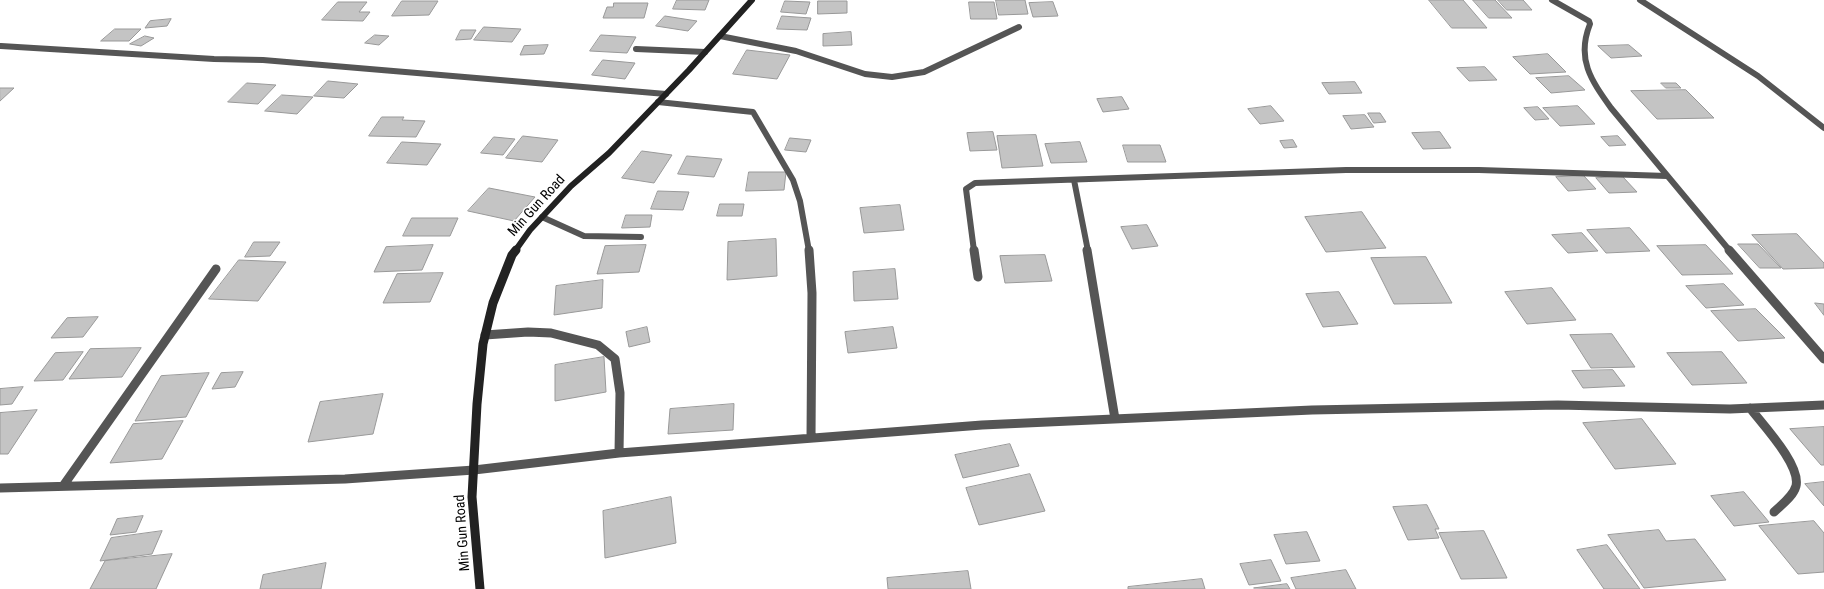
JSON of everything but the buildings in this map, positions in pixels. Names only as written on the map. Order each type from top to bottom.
[{"type":"street","name":"Min Gun Road","points":[[480,589],[472,497],[477,404],[485,335],[493,303],[512,255],[530,230],[571,186],[609,153],[666,94],[752,0]]},
{"type":"street","points":[[1552,0],[1589,21],[1590,24],[1586,32],[1583,55],[1589,75],[1611,108],[1667,176],[1824,359]]},
{"type":"street","points":[[1640,0],[1694,32],[1777,88],[1824,128]]},
{"type":"street","points":[[720,36],[796,51],[864,74],[892,77],[924,72],[1019,27]]},
{"type":"street","points":[[1,46],[214,59],[263,60],[666,94]]},
{"type":"street","points":[[636,49],[705,52]]},
{"type":"street","points":[[658,102],[753,112],[793,180],[800,201],[808,239],[812,293],[812,438]]},
{"type":"street","points":[[978,277],[966,189],[975,183],[987,181],[1074,180],[1346,170],[1479,170],[1667,176]]},
{"type":"street","points":[[1074,180],[1090,264],[1115,419]]},
{"type":"street","points":[[542,217],[584,236],[641,237]]},
{"type":"street","points":[[63,486],[216,269]]},
{"type":"street","points":[[485,335],[528,332],[551,333],[598,345],[615,359],[620,393],[619,453]]},
{"type":"street","points":[[0,488],[345,479],[474,470],[619,453],[982,425],[1312,410],[1452,406],[1558,405],[1645,408],[1750,408],[1824,405]]},
{"type":"street","points":[[1750,408],[1784,454],[1797,477],[1796,487],[1774,512]]}]
